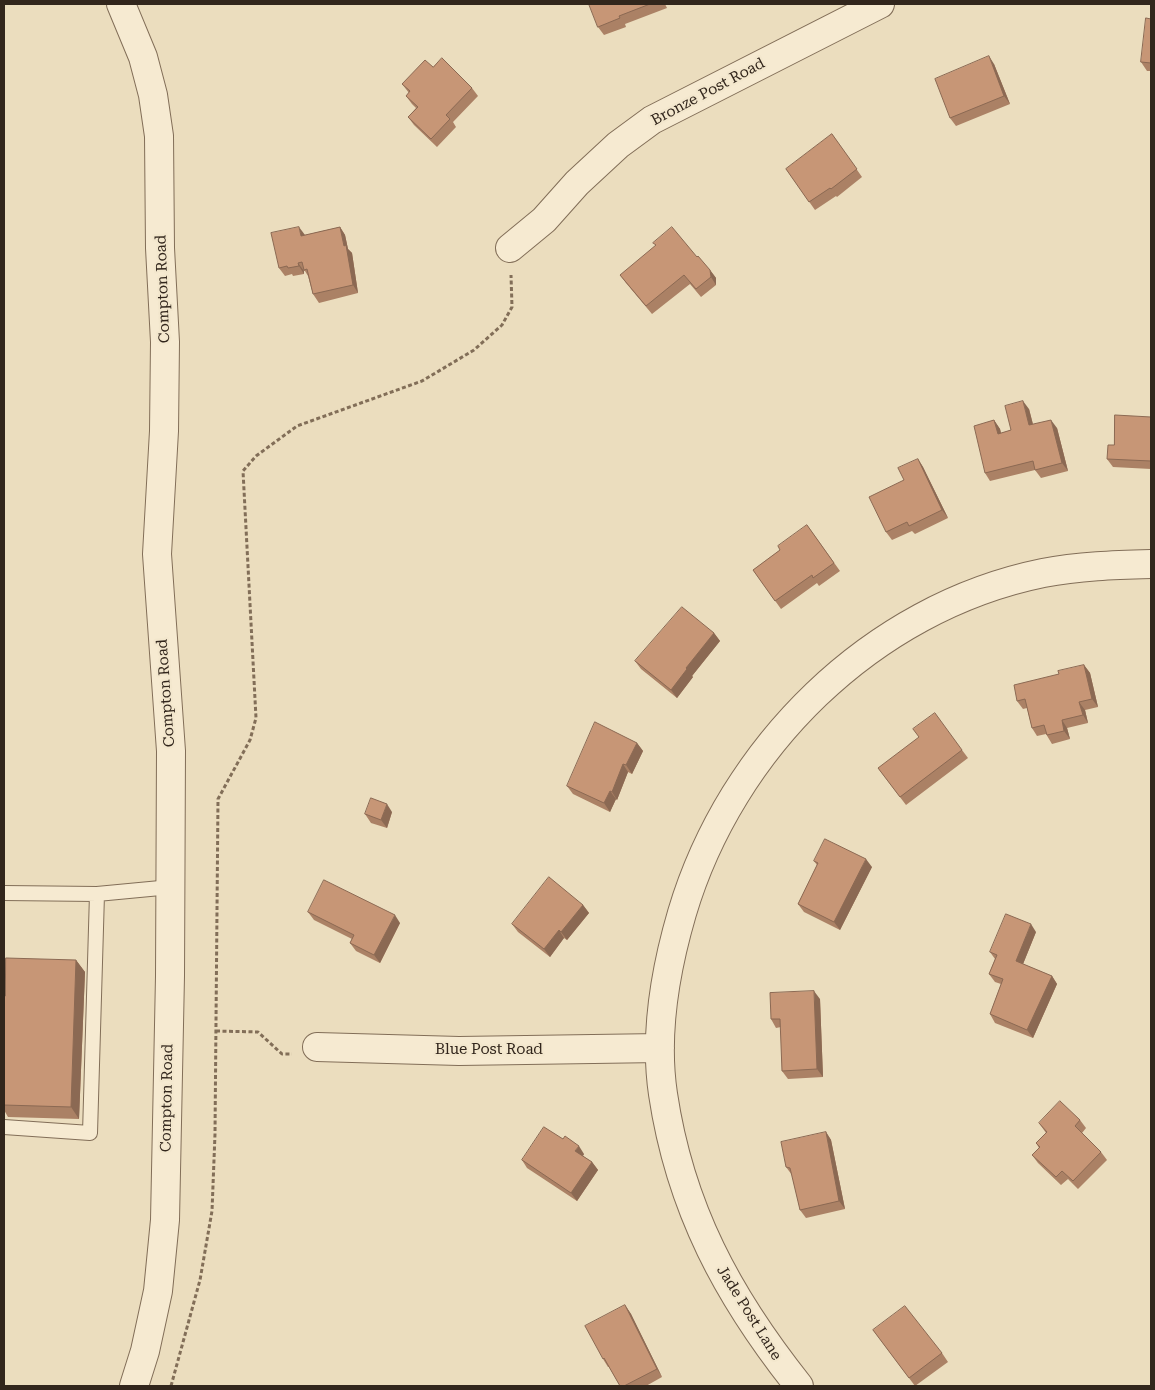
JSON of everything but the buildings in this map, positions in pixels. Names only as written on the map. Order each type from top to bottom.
[{"type":"street","name":"Compton Road","points":[[121,4],[143,57],[153,95],[160,136],[160,248],[165,342],[164,431],[157,554],[171,751],[171,887],[164,1220],[158,1291],[145,1351],[134,1386]]},
{"type":"street","name":"Bronze Post Road","points":[[510,248],[544,220],[577,183],[618,145],[652,120],[880,4]]},
{"type":"street","name":"Jade Post Lane","points":[[798,1386],[766,1345],[727,1284],[698,1222],[678,1162],[663,1093],[660,1048],[663,1002],[672,950],[692,880],[716,826],[750,770],[787,723],[834,678],[881,642],[934,612],[989,589],[1042,574],[1097,566],[1151,564]]},
{"type":"street","name":"Blue Post Road","points":[[317,1047],[459,1051],[660,1048]]},
{"type":"lane","points":[[4,893],[97,894],[171,887]]},
{"type":"lane","points":[[4,1127],[90,1133],[97,894]]},
{"type":"path","points":[[171,1386],[200,1280],[212,1211],[215,1134],[218,799],[250,740],[256,718],[243,471],[256,456],[297,426],[422,382],[474,350],[502,325],[512,307],[510,248]]},
{"type":"path","points":[[216,1031],[258,1032],[282,1054],[317,1055],[317,1047]]}]
